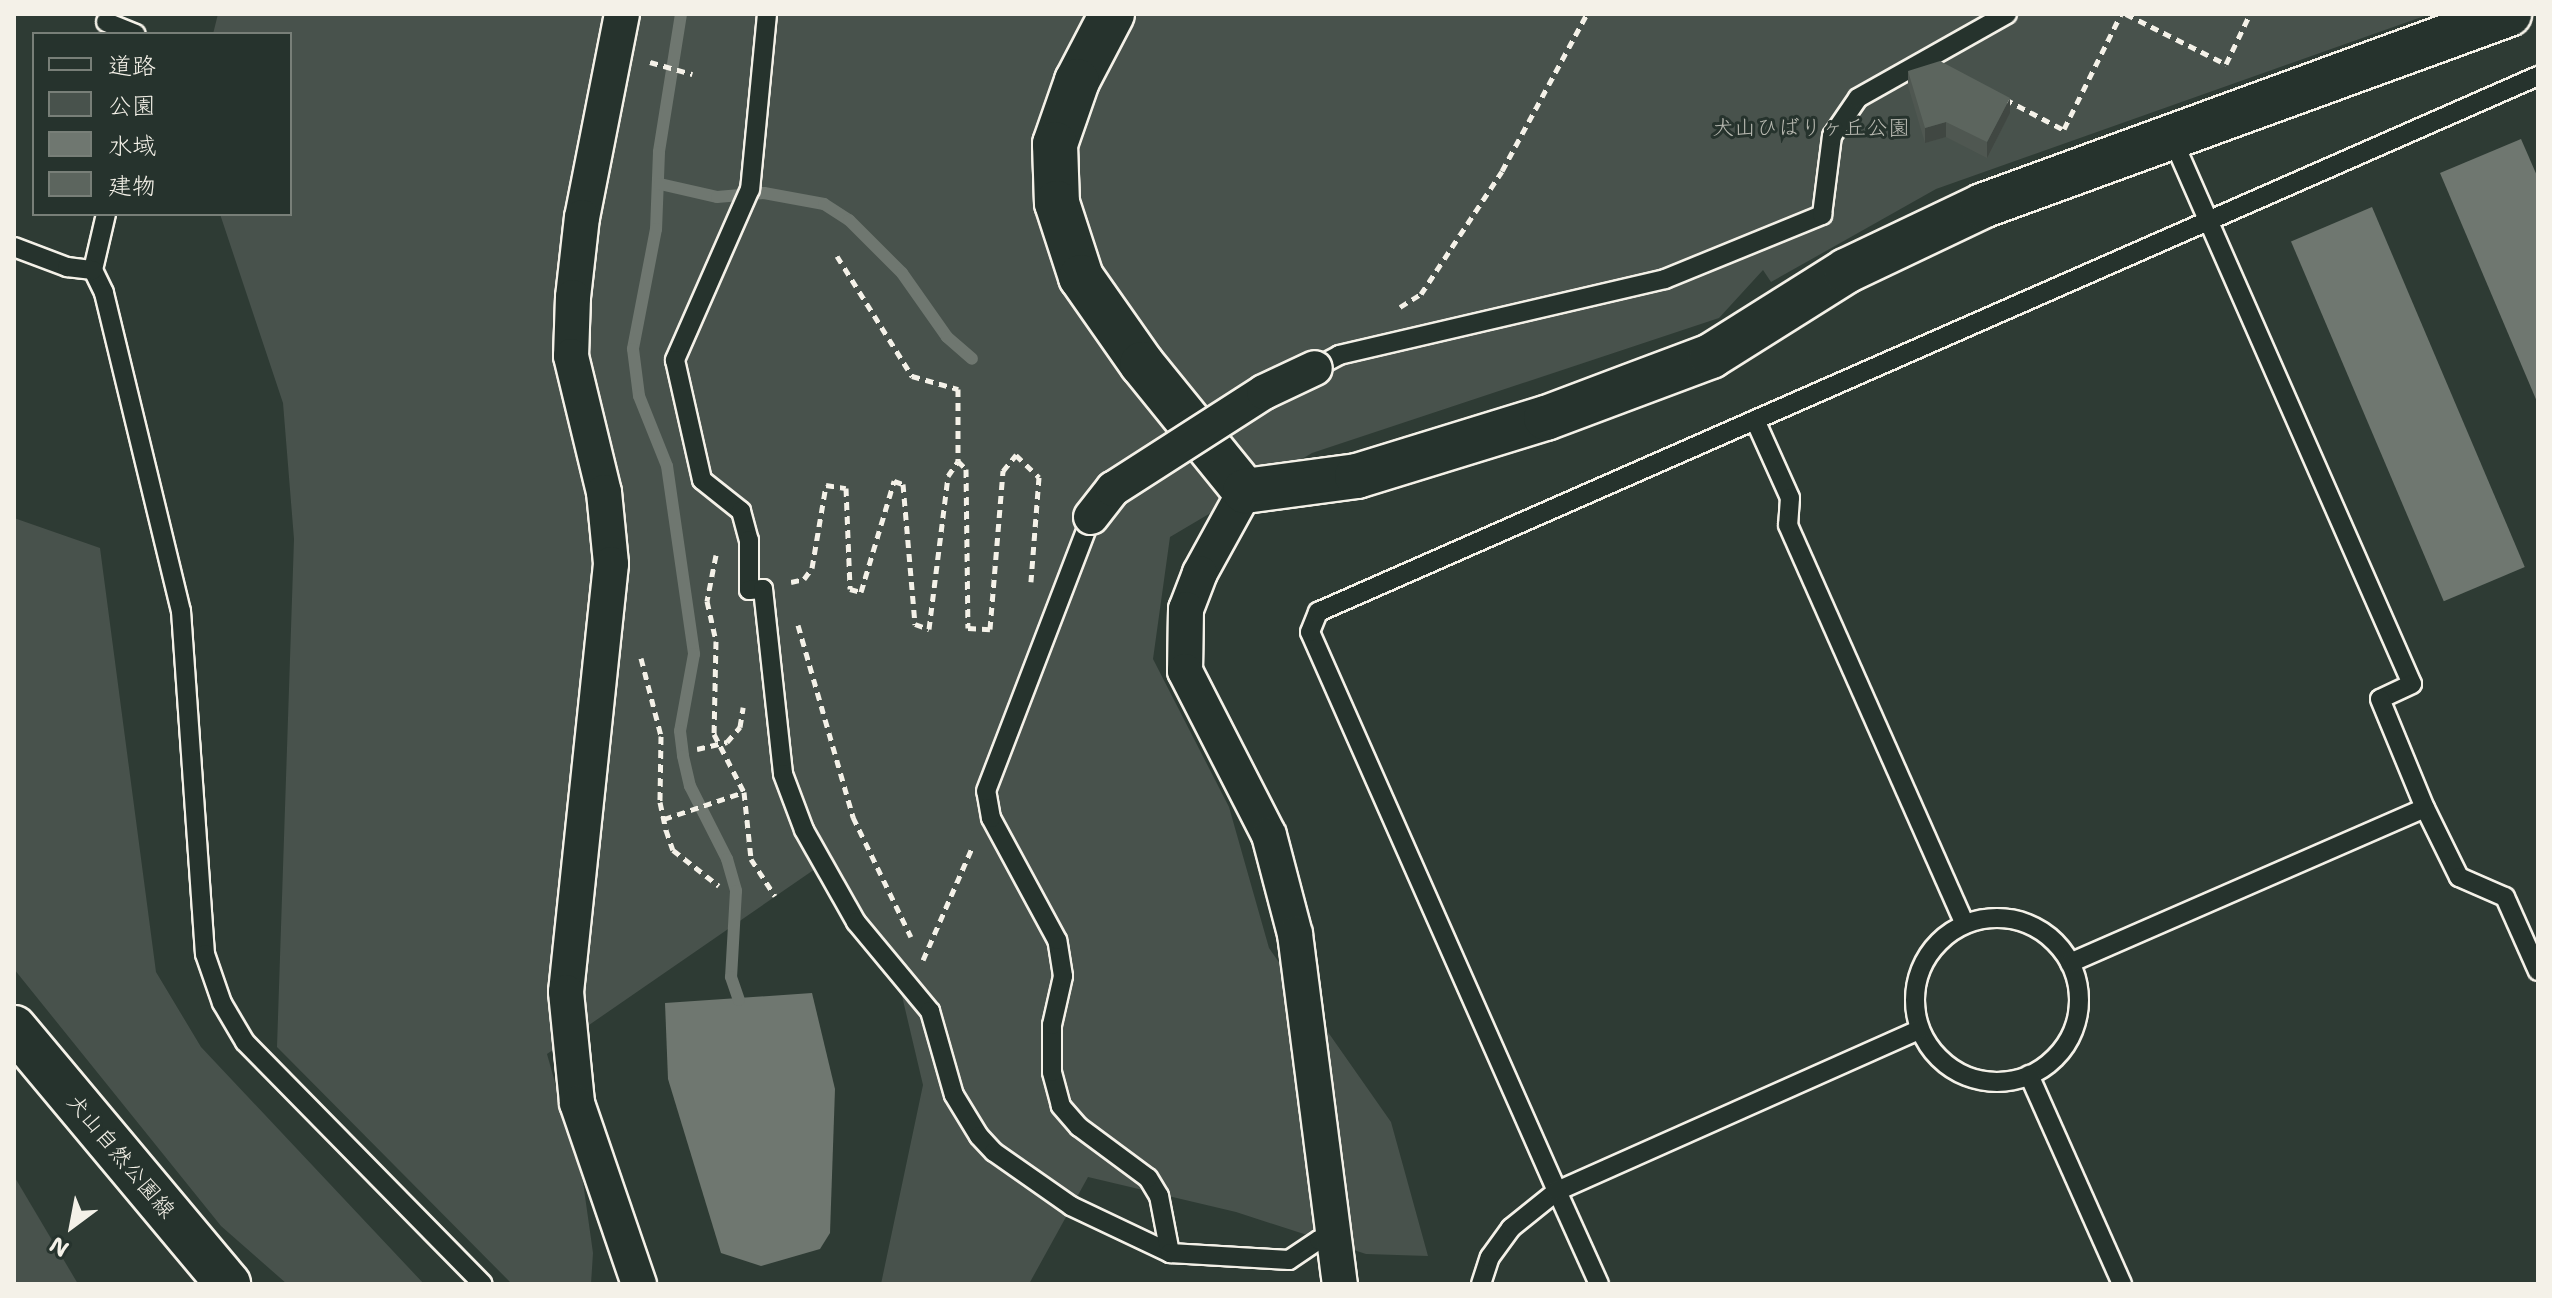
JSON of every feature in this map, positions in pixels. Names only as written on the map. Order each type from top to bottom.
[{"type":"street","points":[[622,14],[582,217],[573,297],[571,356],[604,492],[611,564],[566,992],[577,1103],[639,1284]]},
{"type":"street","points":[[1112,14],[1077,81],[1055,144],[1057,203],[1081,277],[1142,364],[1245,491]]},
{"type":"street","points":[[1245,491],[1357,476],[1546,418],[1711,356],[1846,271],[1982,206],[2509,14]]},
{"type":"street","points":[[1091,517],[1113,489],[1264,392],[1315,368]]},
{"type":"street","points":[[1245,491],[1200,573],[1186,609],[1185,671],[1269,835],[1295,934],[1340,1284]]},
{"type":"street","name":"犬山自然公園線","points":[[14,1028],[228,1284]]},
{"type":"lane","points":[[767,14],[750,189],[675,360],[702,480],[741,511],[749,540],[749,590],[771,586],[774,720],[783,774],[804,830],[856,922],[930,1011],[954,1095],[994,1152],[1071,1206],[1170,1253],[1289,1260],[1319,1240],[1335,1237]]},
{"type":"lane","points":[[1315,368],[1339,355],[1665,279],[1822,215],[1832,136],[1858,98],[2007,14]]},
{"type":"lane","points":[[106,22],[131,32]]},
{"type":"lane","points":[[1599,1284],[1310,632],[1318,612],[2538,76]]},
{"type":"lane","points":[[2172,138],[2412,684],[2380,699],[2425,808],[2459,877],[2505,897],[2538,971]]},
{"type":"lane","points":[[106,216],[93,270],[108,308],[181,611],[205,954],[222,1003],[245,1042],[483,1284]]},
{"type":"lane","points":[[14,247],[67,267],[93,270]]},
{"type":"lane","points":[[1755,420],[1790,498],[1788,525],[1965,924]]},
{"type":"lane","points":[[1091,517],[986,791],[991,818],[1057,940],[1063,976],[1052,1025],[1052,1072],[1061,1106],[1079,1127],[1148,1178],[1159,1196],[1170,1253]]},
{"type":"lane","points":[[2070,963],[2425,808]]},
{"type":"lane","points":[[1999,917],[2023,921],[2045,932],[2070,963],[2080,998],[2076,1025],[2064,1049],[2029,1075],[1996,1082],[1971,1078],[1949,1068],[1919,1030],[1914,1002],[1918,974],[1931,949],[1965,924],[1999,917]]},
{"type":"lane","points":[[1481,1284],[1490,1257],[1511,1228],[1557,1191],[1919,1030]]},
{"type":"lane","points":[[2029,1075],[2122,1284]]},
{"type":"path","points":[[1388,313],[1421,294],[1502,171],[1587,14]]},
{"type":"path","points":[[2067,175],[2056,145],[2124,14],[2226,64],[2250,14]]},
{"type":"path","points":[[656,65],[692,74]]},
{"type":"path","points":[[1992,92],[2064,130]]},
{"type":"path","points":[[837,256],[912,376],[958,389],[958,461],[948,476],[929,629],[915,624],[903,484],[894,481],[861,592],[850,589],[846,488],[826,485],[812,568],[804,579],[771,586],[807,641],[831,755],[853,817],[923,960],[930,1011]]},
{"type":"path","points":[[958,461],[966,469],[968,628],[990,629],[1003,471],[1016,455],[1039,477],[1031,594]]},
{"type":"path","points":[[717,549],[707,601],[716,641],[714,734],[744,792],[751,859],[775,896]]},
{"type":"path","points":[[697,749],[720,744],[740,727],[744,693]]},
{"type":"path","points":[[664,819],[744,792]]},
{"type":"path","points":[[923,960],[984,821],[991,818]]},
{"type":"green space","name":"犬山ひばりヶ丘公園","points":[[218,14],[2430,14],[1936,189],[1771,282],[1763,270],[1719,318],[1312,453],[1170,537],[1153,659],[1229,807],[1269,948],[1391,1122],[1428,1256],[1366,1254],[1236,1212],[1088,1177],[1029,1284],[881,1284],[923,1085],[902,996],[831,858],[547,1054],[583,1182],[593,1253],[591,1284],[512,1284],[277,1047],[294,539],[283,403],[221,216],[292,216],[292,32],[214,32]]},
{"type":"green space","points":[[14,518],[100,548],[156,972],[201,1047],[424,1284],[287,1284],[221,1226],[14,969]]},
{"type":"green space","points":[[14,1176],[78,1284],[14,1284]]},
{"type":"water","points":[[2521,139],[2538,178],[2538,404],[2440,173]]},
{"type":"water","points":[[2372,207],[2525,567],[2444,601],[2291,241]]},
{"type":"water","points":[[812,993],[835,1089],[830,1233],[820,1249],[761,1266],[721,1253],[668,1079],[665,1003]]},
{"type":"building","points":[[1940,61],[2010,98],[1987,142],[1946,122],[1925,128],[1908,71]]},
{"type":"waterway","points":[[681,14],[659,152],[656,229],[633,349],[639,396],[667,466],[694,654],[680,731],[683,756],[690,786],[727,859],[736,891],[731,977],[739,1000]]},
{"type":"waterway","points":[[660,184],[717,197],[764,193],[824,204],[849,220],[902,273],[947,337],[972,359]]}]
